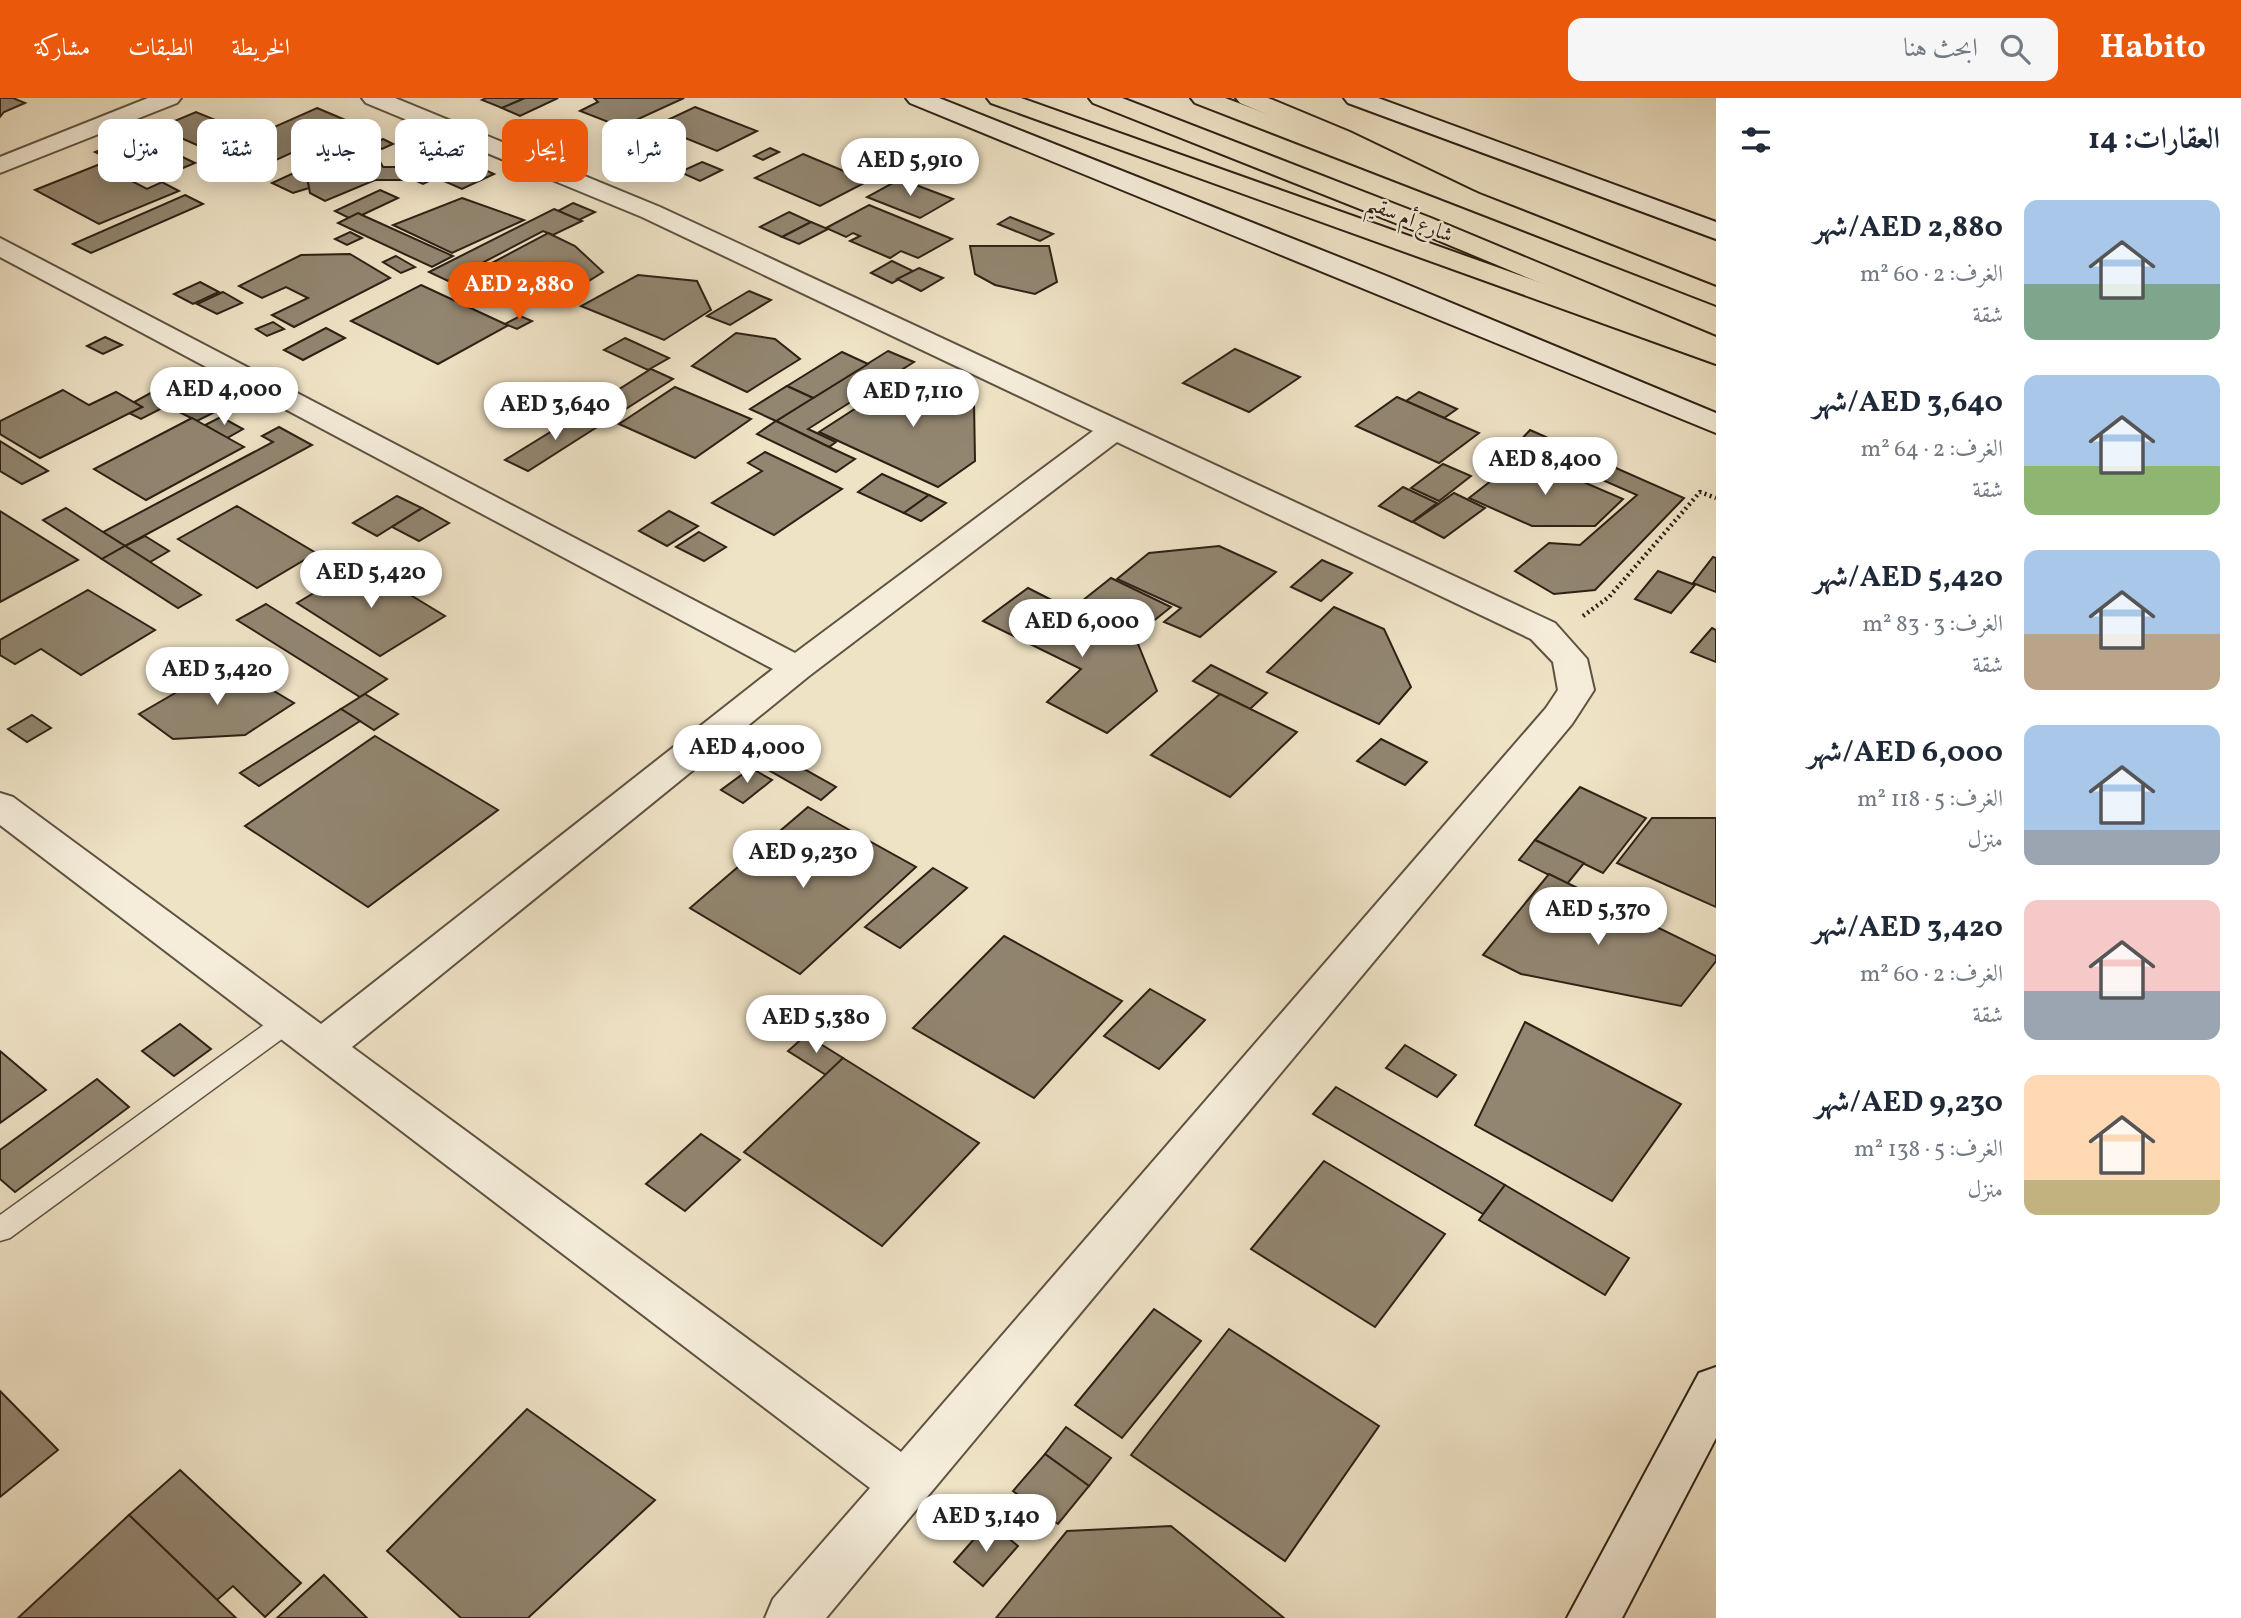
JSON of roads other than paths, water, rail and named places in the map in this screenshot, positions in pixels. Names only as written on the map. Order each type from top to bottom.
[{"type":"main road","points":[[999,98],[1716,355]]},
{"type":"main road","name":"شارع أم سقيم","points":[[1101,98],[1422,223],[1716,347]]},
{"type":"main road","name":"شارع أم سقيم","points":[[1203,98],[1468,198],[1716,297]]},
{"type":"main road","points":[[1248,98],[1341,137],[1468,198]]},
{"type":"street","points":[[0,166],[169,98]]},
{"type":"street","points":[[374,98],[651,212],[1115,429],[1543,631],[1570,659],[1576,690],[1559,716],[792,1618]]},
{"type":"street","points":[[918,98],[1624,385],[1650,408],[1715,438]]},
{"type":"street","points":[[1356,98],[1716,230]]},
{"type":"street","points":[[0,246],[797,668]]},
{"type":"street","points":[[322,1047],[797,668],[1115,429]]},
{"type":"street","points":[[0,806],[904,1484]]},
{"type":"street","points":[[1594,1618],[1716,1389]]},
{"type":"lane","points":[[0,1230],[288,1021]]}]
